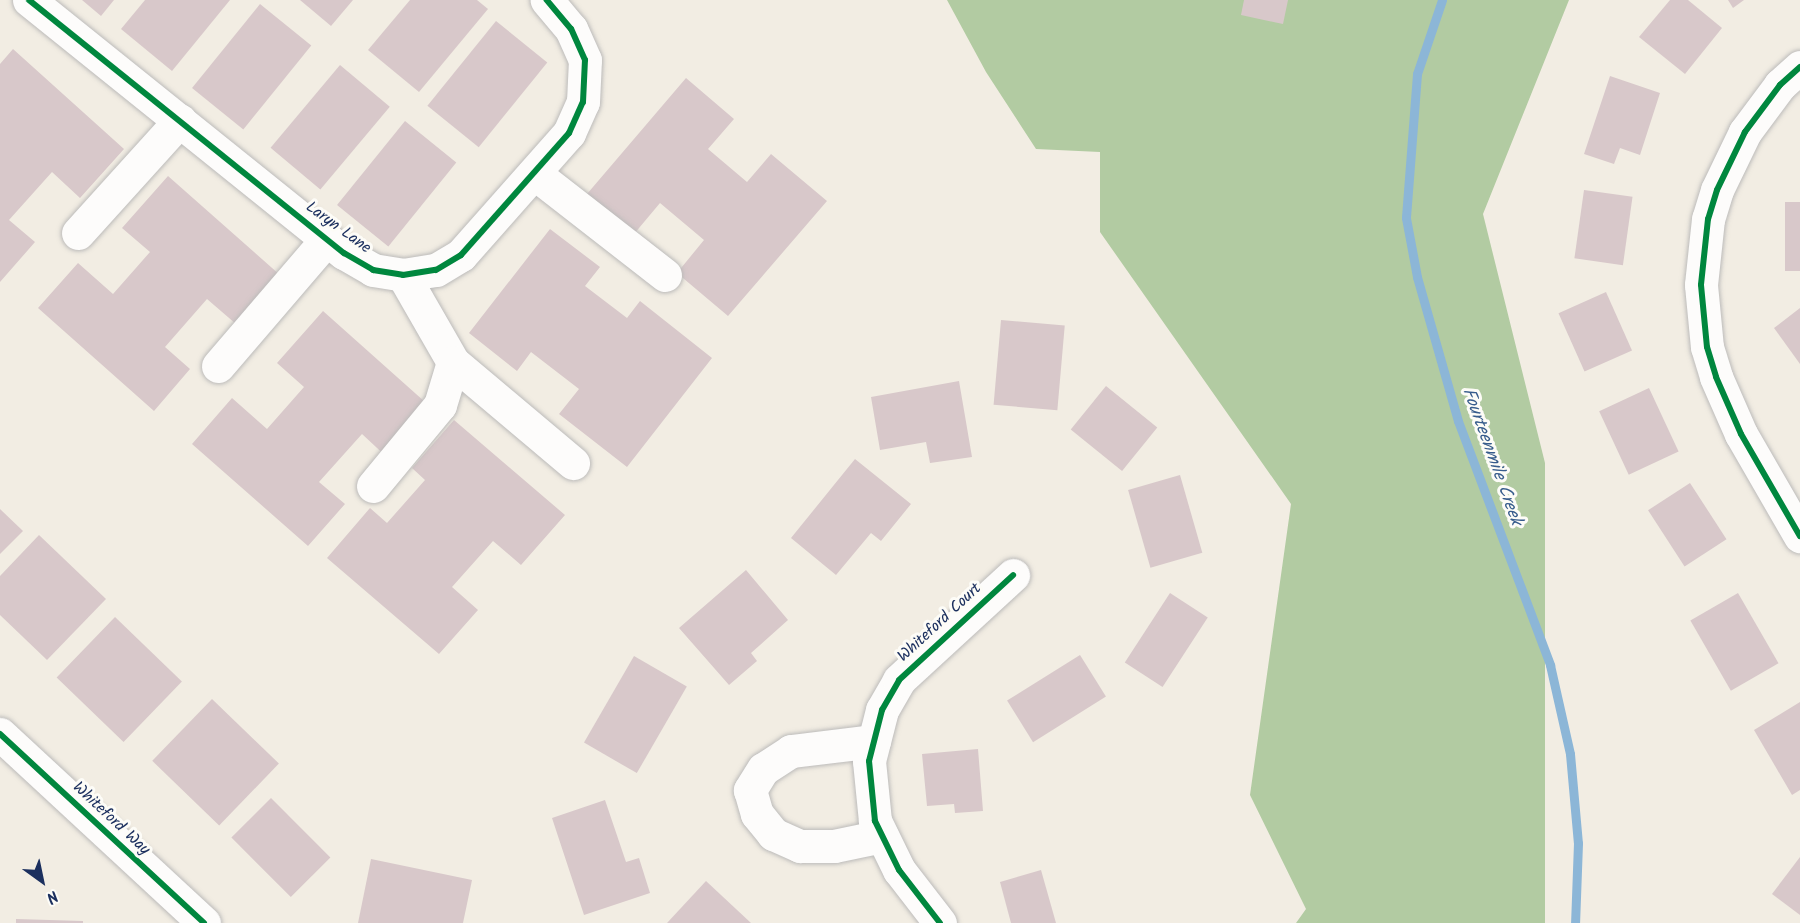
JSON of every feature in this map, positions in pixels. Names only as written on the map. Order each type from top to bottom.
[{"type":"street","name":"Laryn Lane","points":[[29,0],[327,239],[373,270],[403,275],[436,270],[461,255],[569,133],[583,102],[585,60],[571,29],[546,0]]},
{"type":"street","points":[[1800,67],[1780,85],[1745,132],[1717,190],[1708,219],[1701,285],[1707,347],[1716,377],[1741,434],[1800,536]]},
{"type":"street","points":[[78,233],[180,120]]},
{"type":"street","points":[[534,173],[665,275]]},
{"type":"street","points":[[218,366],[327,239]]},
{"type":"street","points":[[403,275],[453,362],[573,464]]},
{"type":"street","points":[[373,486],[440,405],[453,362]]},
{"type":"street","name":"Whiteford Court","points":[[940,923],[899,870],[875,821],[868,761],[882,710],[899,680],[1013,575]]},
{"type":"street","name":"Whiteford Way","points":[[0,734],[204,923]]},
{"type":"street","points":[[874,741],[791,751],[763,768],[750,790],[757,814],[773,834],[800,846],[834,846],[882,836]]},
{"type":"green space","points":[[947,0],[1569,0],[1483,214],[1545,463],[1545,923],[1296,923],[1306,909],[1250,795],[1291,504],[1100,232],[1100,152],[1036,149],[986,72]]},
{"type":"building","points":[[82,0],[114,0],[101,16]]},
{"type":"building","points":[[145,0],[230,0],[172,71],[121,29]]},
{"type":"building","points":[[300,0],[353,0],[331,26]]},
{"type":"building","points":[[410,0],[477,0],[488,9],[419,92],[368,50]]},
{"type":"building","points":[[1244,0],[1288,0],[1283,24],[1241,15]]},
{"type":"building","points":[[1670,0],[1688,0],[1722,28],[1685,74],[1639,37]]},
{"type":"building","points":[[1728,0],[1744,0],[1733,8]]},
{"type":"building","points":[[260,4],[311,46],[243,129],[192,88]]},
{"type":"building","points":[[496,21],[547,63],[479,147],[427,106]]},
{"type":"building","points":[[13,49],[124,149],[80,198],[52,172],[9,220],[35,242],[0,282],[0,64]]},
{"type":"building","points":[[340,65],[390,107],[320,190],[271,148]]},
{"type":"building","points":[[1610,76],[1660,93],[1640,155],[1620,148],[1614,164],[1584,154]]},
{"type":"building","points":[[686,78],[734,119],[708,149],[747,182],[771,154],[827,201],[728,316],[677,273],[704,240],[660,203],[634,234],[587,194]]},
{"type":"building","points":[[405,121],[456,163],[388,246],[337,205]]},
{"type":"building","points":[[168,176],[280,275],[236,324],[207,299],[165,347],[190,369],[154,411],[38,308],[78,263],[113,294],[150,252],[122,228]]},
{"type":"building","points":[[1584,190],[1633,197],[1623,265],[1574,258]]},
{"type":"building","points":[[1785,202],[1800,202],[1800,271],[1785,271]]},
{"type":"building","points":[[550,229],[600,267],[585,286],[627,318],[640,301],[712,358],[627,467],[559,414],[579,389],[531,352],[517,371],[469,333]]},
{"type":"building","points":[[1606,292],[1632,350],[1585,372],[1558,313]]},
{"type":"building","points":[[1800,308],[1800,364],[1774,328]]},
{"type":"building","points":[[323,311],[434,410],[390,460],[362,434],[319,482],[345,504],[308,546],[192,444],[232,398],[267,429],[304,387],[277,363]]},
{"type":"building","points":[[1001,320],[1065,326],[1057,410],[994,405]]},
{"type":"building","points":[[959,381],[972,457],[930,463],[926,442],[880,450],[871,397]]},
{"type":"building","points":[[1106,386],[1157,428],[1122,471],[1071,430]]},
{"type":"building","points":[[1649,388],[1679,451],[1629,475],[1599,411]]},
{"type":"building","points":[[454,420],[565,515],[521,565],[493,541],[452,587],[478,610],[439,654],[327,558],[370,508],[387,523],[425,480],[412,468]]},
{"type":"building","points":[[855,459],[911,504],[881,541],[871,533],[836,575],[791,538]]},
{"type":"building","points":[[1180,475],[1202,553],[1150,568],[1128,490]]},
{"type":"building","points":[[1690,483],[1726,539],[1685,566],[1648,510]]},
{"type":"building","points":[[0,509],[23,531],[0,554]]},
{"type":"building","points":[[39,535],[106,599],[47,660],[0,615],[0,576]]},
{"type":"building","points":[[746,570],[788,620],[751,653],[757,661],[729,685],[679,628]]},
{"type":"building","points":[[1170,593],[1208,618],[1163,687],[1125,663]]},
{"type":"building","points":[[1738,593],[1778,663],[1731,691],[1690,620]]},
{"type":"building","points":[[115,617],[182,682],[124,742],[57,677]]},
{"type":"building","points":[[1080,655],[1106,697],[1033,742],[1007,701]]},
{"type":"building","points":[[634,656],[687,686],[637,773],[584,743]]},
{"type":"building","points":[[212,699],[279,764],[219,825],[152,761]]},
{"type":"building","points":[[1800,702],[1800,790],[1792,795],[1754,730]]},
{"type":"building","points":[[978,749],[983,811],[955,813],[954,804],[927,806],[922,754]]},
{"type":"building","points":[[271,798],[330,857],[291,897],[231,838]]},
{"type":"building","points":[[605,800],[626,862],[639,858],[650,893],[584,915],[552,818]]},
{"type":"building","points":[[1800,857],[1800,915],[1772,894]]},
{"type":"building","points":[[371,859],[472,880],[463,923],[358,923]]},
{"type":"building","points":[[1041,870],[1056,923],[1011,923],[1000,882]]},
{"type":"building","points":[[706,881],[751,923],[667,923]]},
{"type":"building","points":[[16,919],[83,921],[83,923],[16,923]]},
{"type":"waterway","name":"Fourteenmile Creek","points":[[1442,0],[1417,74],[1406,218],[1417,277],[1458,421],[1550,665],[1570,754],[1578,843],[1575,923]]},
{"type":"cycle path","points":[[29,0],[344,253],[373,270],[403,275],[436,270],[461,255],[569,133],[583,102],[585,60],[571,29],[547,0]]},
{"type":"cycle path","points":[[1800,67],[1780,85],[1745,132],[1717,190],[1708,219],[1701,285],[1707,347],[1716,377],[1741,434],[1800,536]]},
{"type":"cycle path","points":[[940,923],[899,870],[875,821],[869,761],[882,710],[899,680],[1013,575]]},
{"type":"cycle path","points":[[0,734],[204,923]]}]
